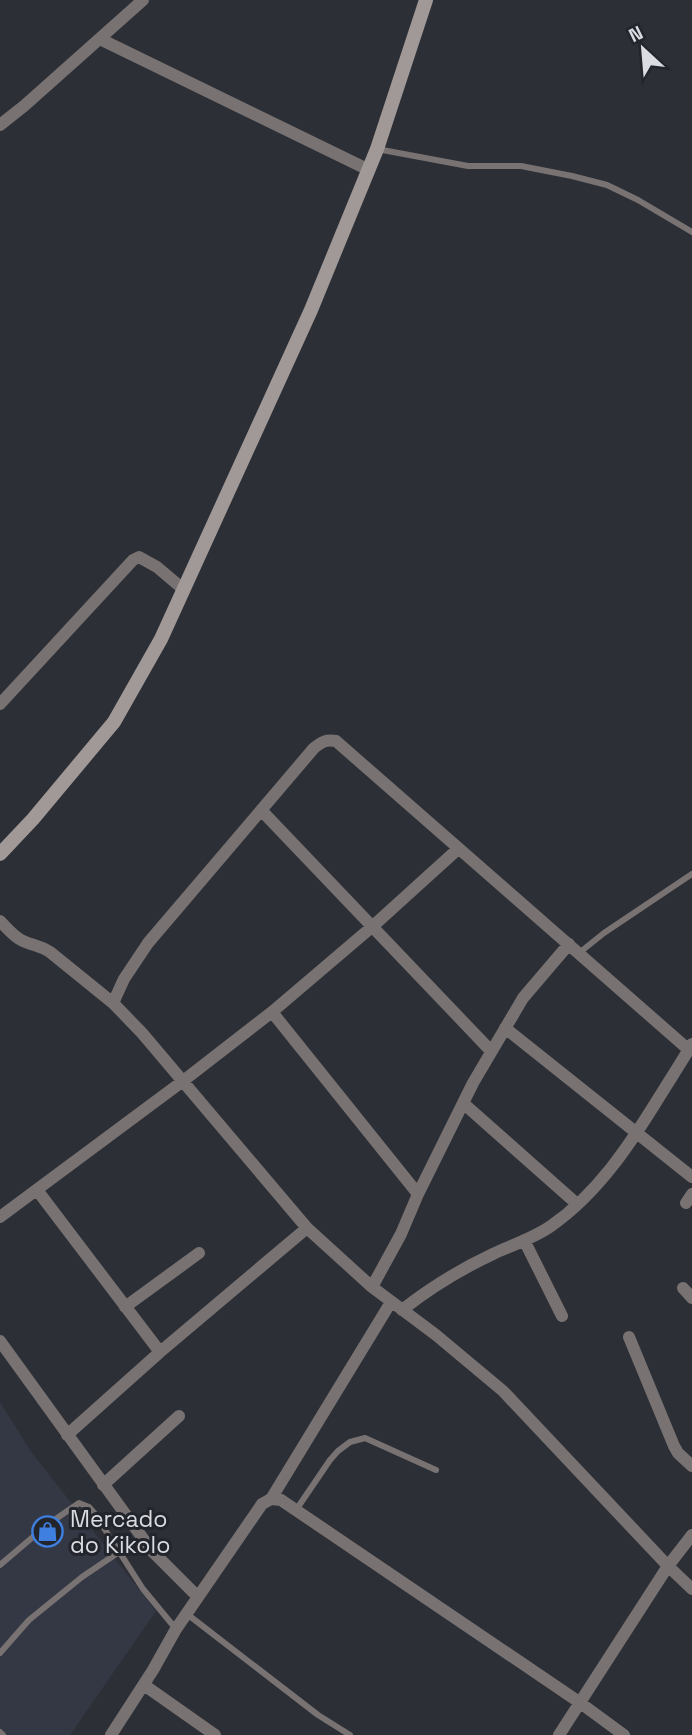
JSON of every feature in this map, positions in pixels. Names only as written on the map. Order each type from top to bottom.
[{"type":"street","points":[[0,125],[143,0]]},
{"type":"street","points":[[0,854],[114,722],[161,639],[311,310],[377,149],[426,0]]},
{"type":"street","points":[[100,39],[369,170]]},
{"type":"street","points":[[0,704],[133,560],[139,557],[147,561],[183,589]]},
{"type":"street","points":[[111,1735],[176,1629],[262,1504],[271,1499],[396,1306],[419,1297],[456,1274],[551,1226],[576,1204],[604,1177],[638,1132],[690,1047],[579,954],[336,741],[329,740],[314,748],[148,943],[124,979],[113,1003]]},
{"type":"street","points":[[261,810],[491,1051]]},
{"type":"street","points":[[0,1217],[272,1012],[458,849]]},
{"type":"street","points":[[0,921],[14,936],[50,952],[113,1003],[142,1033],[307,1228],[372,1287],[436,1335],[503,1391],[692,1589]]},
{"type":"street","points":[[372,1287],[491,1051],[523,998],[569,944]]},
{"type":"street","points":[[272,1012],[418,1194]]},
{"type":"street","points":[[505,1028],[692,1177]]},
{"type":"street","points":[[463,1103],[576,1204]]},
{"type":"street","points":[[37,1190],[160,1352]]},
{"type":"street","points":[[67,1435],[160,1352],[307,1228]]},
{"type":"street","points":[[524,1240],[562,1316]]},
{"type":"street","points":[[125,1307],[199,1253]]},
{"type":"street","points":[[629,1337],[674,1446],[692,1466]]},
{"type":"street","points":[[0,1341],[152,1551],[198,1597]]},
{"type":"street","points":[[103,1485],[179,1416]]},
{"type":"street","points":[[271,1499],[281,1500],[296,1510],[624,1735]]},
{"type":"street","points":[[559,1735],[668,1566],[692,1535]]},
{"type":"street","points":[[144,1685],[215,1735]]},
{"type":"lane","points":[[377,149],[468,166],[521,166],[607,185],[692,232]]},
{"type":"lane","points":[[579,954],[604,933],[692,874]]},
{"type":"lane","points":[[296,1510],[330,1461],[349,1442],[365,1438],[436,1470]]},
{"type":"lane","points":[[0,1565],[47,1525],[79,1503],[89,1507],[95,1514],[143,1589],[176,1629]]},
{"type":"lane","points":[[0,1653],[29,1620],[82,1577],[120,1552]]},
{"type":"lane","points":[[187,1614],[318,1715],[350,1735]]},
{"type":"shaded area","name":"Mercado do Kikolo","points":[[0,1402],[32,1453],[156,1611],[70,1735],[0,1735]]},
{"type":"place","name":"Mercado do Kikolo","points":[[47,1532]]}]
